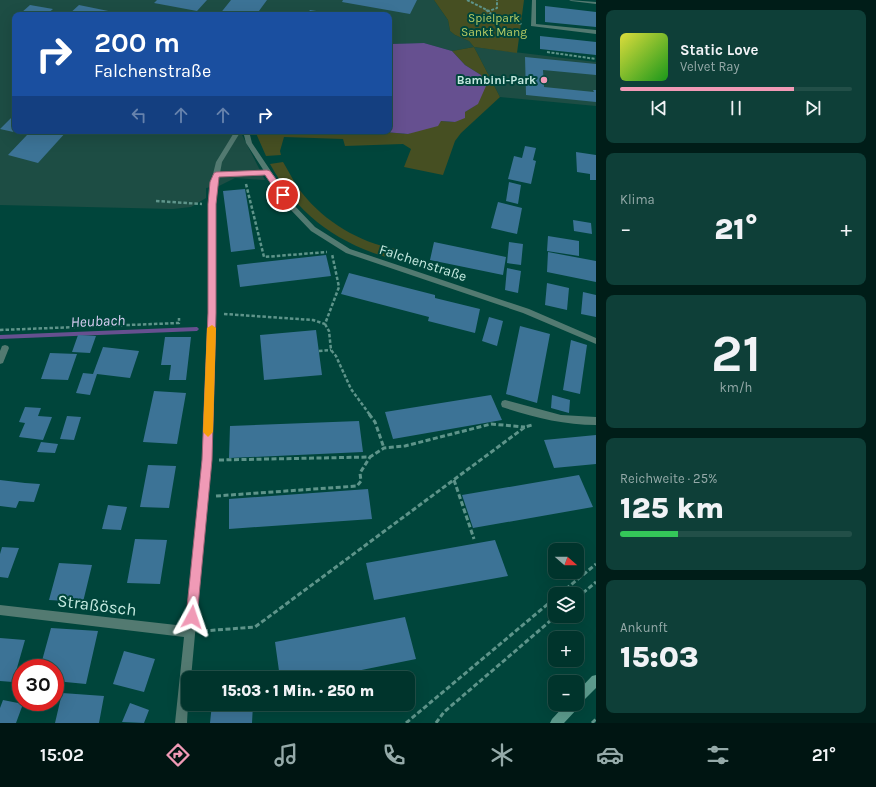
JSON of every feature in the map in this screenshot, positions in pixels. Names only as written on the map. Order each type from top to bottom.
[{"type":"main road","points":[[584,693],[596,680]]},
{"type":"main road","points":[[556,723],[567,711]]},
{"type":"street","points":[[534,0],[533,25],[596,32]]},
{"type":"street","points":[[571,0],[596,3]]},
{"type":"street","points":[[181,723],[207,460],[212,313],[212,204],[216,175],[220,162],[226,149],[236,134]]},
{"type":"street","name":"Falchenstraße","points":[[247,134],[249,143],[267,173],[291,206],[313,229],[348,251],[526,311],[596,341]]},
{"type":"street","points":[[216,175],[243,172],[267,173]]},
{"type":"street","points":[[0,361],[5,348]]},
{"type":"street","points":[[505,404],[551,418],[573,422],[596,421]]},
{"type":"street","name":"Straßösch","points":[[0,610],[190,632]]},
{"type":"path","points":[[467,0],[486,10],[498,19],[533,25]]},
{"type":"path","points":[[486,10],[497,8],[497,0]]},
{"type":"path","points":[[547,52],[596,59]]},
{"type":"path","points":[[243,172],[264,257],[348,251]]},
{"type":"path","points":[[156,201],[212,204]]},
{"type":"path","points":[[331,252],[339,286],[325,324],[328,331],[331,350],[336,356],[351,389],[375,422],[384,448]]},
{"type":"path","points":[[212,313],[313,320],[325,324]]},
{"type":"path","points":[[0,330],[179,323],[179,318]]},
{"type":"path","points":[[319,351],[331,350]]},
{"type":"path","points":[[190,632],[255,627],[525,427],[551,418]]},
{"type":"path","points":[[203,497],[357,486],[361,481],[360,473],[370,457],[384,448],[405,446],[491,424],[525,427]]},
{"type":"path","points":[[207,460],[370,457]]},
{"type":"path","points":[[454,480],[474,539]]},
{"type":"path","points":[[568,587],[596,564]]},
{"type":"path","points":[[584,592],[596,582]]},
{"type":"path","points":[[406,723],[548,604]]},
{"type":"path","points":[[436,723],[444,712],[548,623]]},
{"type":"path","points":[[592,723],[596,719]]},
{"type":"shaded area","points":[[0,0],[434,0],[448,20],[450,31],[455,35],[469,41],[474,47],[452,51],[424,43],[392,44],[392,12],[12,12],[12,134],[242,134],[265,180],[235,178],[219,186],[206,188],[206,198],[191,207],[173,209],[0,205]]},
{"type":"shaded area","points":[[424,43],[452,51],[465,65],[481,75],[486,86],[478,104],[465,112],[465,118],[455,122],[441,121],[438,126],[408,134],[392,133],[392,44]]},
{"type":"shaded area","name":"Bambini-Park","points":[[474,47],[596,62],[596,106],[500,97]]},
{"type":"green space","name":"Spielpark Sankt Mang","points":[[434,0],[524,0],[517,53],[474,47],[469,41],[455,35],[450,31],[448,20]]},
{"type":"green space","points":[[474,47],[500,97],[461,133],[455,141],[443,175],[404,167],[411,149],[403,144],[345,146],[343,139],[284,137],[280,151],[281,155],[266,156],[256,134],[392,134],[392,133],[408,134],[441,121],[455,122],[465,112],[477,104],[481,75],[465,65],[452,51]]},
{"type":"green space","points":[[283,162],[302,193],[321,213],[332,222],[356,236],[382,246],[395,249],[392,259],[353,244],[320,225],[293,198],[270,164]]},
{"type":"building","points":[[157,0],[207,0],[197,11],[154,3]]},
{"type":"building","points":[[231,0],[267,0],[258,12],[221,12]]},
{"type":"building","points":[[343,0],[417,0],[410,14],[342,2]]},
{"type":"building","points":[[30,5],[53,9],[50,12],[22,12]]},
{"type":"building","points":[[79,5],[113,12],[71,12]]},
{"type":"building","points":[[545,6],[596,12],[596,27],[545,22]]},
{"type":"building","points":[[310,10],[323,12],[308,12]]},
{"type":"building","points":[[540,36],[596,42],[596,55],[540,49]]},
{"type":"building","points":[[525,57],[596,64],[596,75],[543,70],[544,87],[594,92],[593,90],[596,90],[596,102],[526,95]]},
{"type":"building","points":[[12,117],[12,132],[0,129]]},
{"type":"building","points":[[22,134],[64,134],[38,163],[8,155],[27,135]]},
{"type":"building","points":[[525,146],[536,148],[533,160],[536,161],[531,184],[508,179],[514,156],[522,158]]},
{"type":"building","points":[[576,152],[596,155],[596,180],[590,180],[590,174],[577,172]]},
{"type":"building","points":[[509,182],[521,185],[518,204],[506,201]]},
{"type":"building","points":[[245,189],[255,249],[231,252],[223,191]]},
{"type":"building","points":[[498,202],[522,208],[517,234],[491,228]]},
{"type":"building","points":[[573,220],[591,223],[592,234],[574,231]]},
{"type":"building","points":[[548,236],[579,241],[579,256],[547,251]]},
{"type":"building","points":[[434,242],[506,257],[503,275],[430,260]]},
{"type":"building","points":[[509,242],[523,244],[521,265],[507,263]]},
{"type":"building","points":[[548,252],[596,261],[596,282],[547,272]]},
{"type":"building","points":[[326,255],[331,276],[240,287],[237,265]]},
{"type":"building","points":[[507,268],[521,271],[518,293],[505,290]]},
{"type":"building","points":[[349,273],[435,295],[435,298],[480,309],[475,333],[428,321],[429,317],[341,294]]},
{"type":"building","points":[[547,283],[569,288],[567,310],[545,305]]},
{"type":"building","points":[[583,292],[596,295],[596,317],[581,314]]},
{"type":"building","points":[[489,317],[503,321],[497,346],[482,341]]},
{"type":"building","points":[[520,326],[550,334],[537,403],[506,394]]},
{"type":"building","points":[[316,330],[322,375],[264,380],[260,335]]},
{"type":"building","points":[[78,335],[96,336],[90,353],[72,352]]},
{"type":"building","points":[[165,337],[191,337],[186,380],[169,380],[171,365],[161,365]]},
{"type":"building","points":[[571,340],[587,345],[580,394],[563,390]]},
{"type":"building","points":[[103,347],[139,351],[130,378],[97,374],[90,395],[76,393],[83,373],[93,374]]},
{"type":"building","points":[[50,353],[77,354],[68,380],[41,379]]},
{"type":"building","points":[[154,391],[186,393],[177,444],[143,442]]},
{"type":"building","points":[[491,395],[502,420],[393,439],[385,412]]},
{"type":"building","points":[[552,395],[570,400],[569,413],[551,408]]},
{"type":"building","points":[[25,407],[41,408],[38,416],[52,417],[43,440],[19,437],[25,423],[19,422]]},
{"type":"building","points":[[67,416],[81,417],[74,440],[60,439]]},
{"type":"building","points":[[359,421],[363,452],[229,458],[230,426]]},
{"type":"building","points":[[596,435],[596,464],[554,468],[544,440]]},
{"type":"building","points":[[41,442],[58,444],[55,453],[37,452]]},
{"type":"building","points":[[148,465],[176,466],[169,508],[140,507]]},
{"type":"building","points":[[579,475],[593,507],[473,528],[462,495]]},
{"type":"building","points":[[0,480],[40,484],[34,502],[19,501],[16,508],[0,506]]},
{"type":"building","points":[[368,489],[372,519],[229,529],[229,499]]},
{"type":"building","points":[[108,505],[127,507],[121,530],[102,529]]},
{"type":"building","points":[[135,539],[167,540],[160,584],[127,583]]},
{"type":"building","points":[[495,540],[508,576],[374,600],[366,563]]},
{"type":"building","points":[[2,547],[19,548],[8,578],[0,577],[0,554]]},
{"type":"building","points":[[59,563],[92,565],[83,602],[49,600]]},
{"type":"building","points":[[405,617],[416,659],[357,671],[279,671],[275,642]]},
{"type":"building","points":[[51,628],[98,631],[86,684],[64,682],[64,659],[42,659]]},
{"type":"building","points":[[0,638],[25,640],[20,659],[12,659],[12,682],[0,681]]},
{"type":"building","points":[[124,651],[155,659],[144,692],[113,684]]},
{"type":"building","points":[[64,693],[104,696],[99,723],[55,723],[58,711],[64,711]]},
{"type":"building","points":[[3,700],[12,702],[12,711],[20,711],[16,723],[0,723],[0,708]]},
{"type":"building","points":[[130,703],[149,710],[144,723],[122,722]]},
{"type":"building","points":[[211,711],[253,711],[252,723],[210,723]]},
{"type":"waterway","name":"Heubach","points":[[0,337],[197,329]]},
{"type":"slow traffic","points":[[208,432],[212,328]]},
{"type":"place","name":"Bambini-Park","points":[[544,80]]},
{"type":"route","points":[[192,617],[207,460],[212,313],[212,204],[214,182],[216,175],[243,172],[267,173],[283,195]]}]
